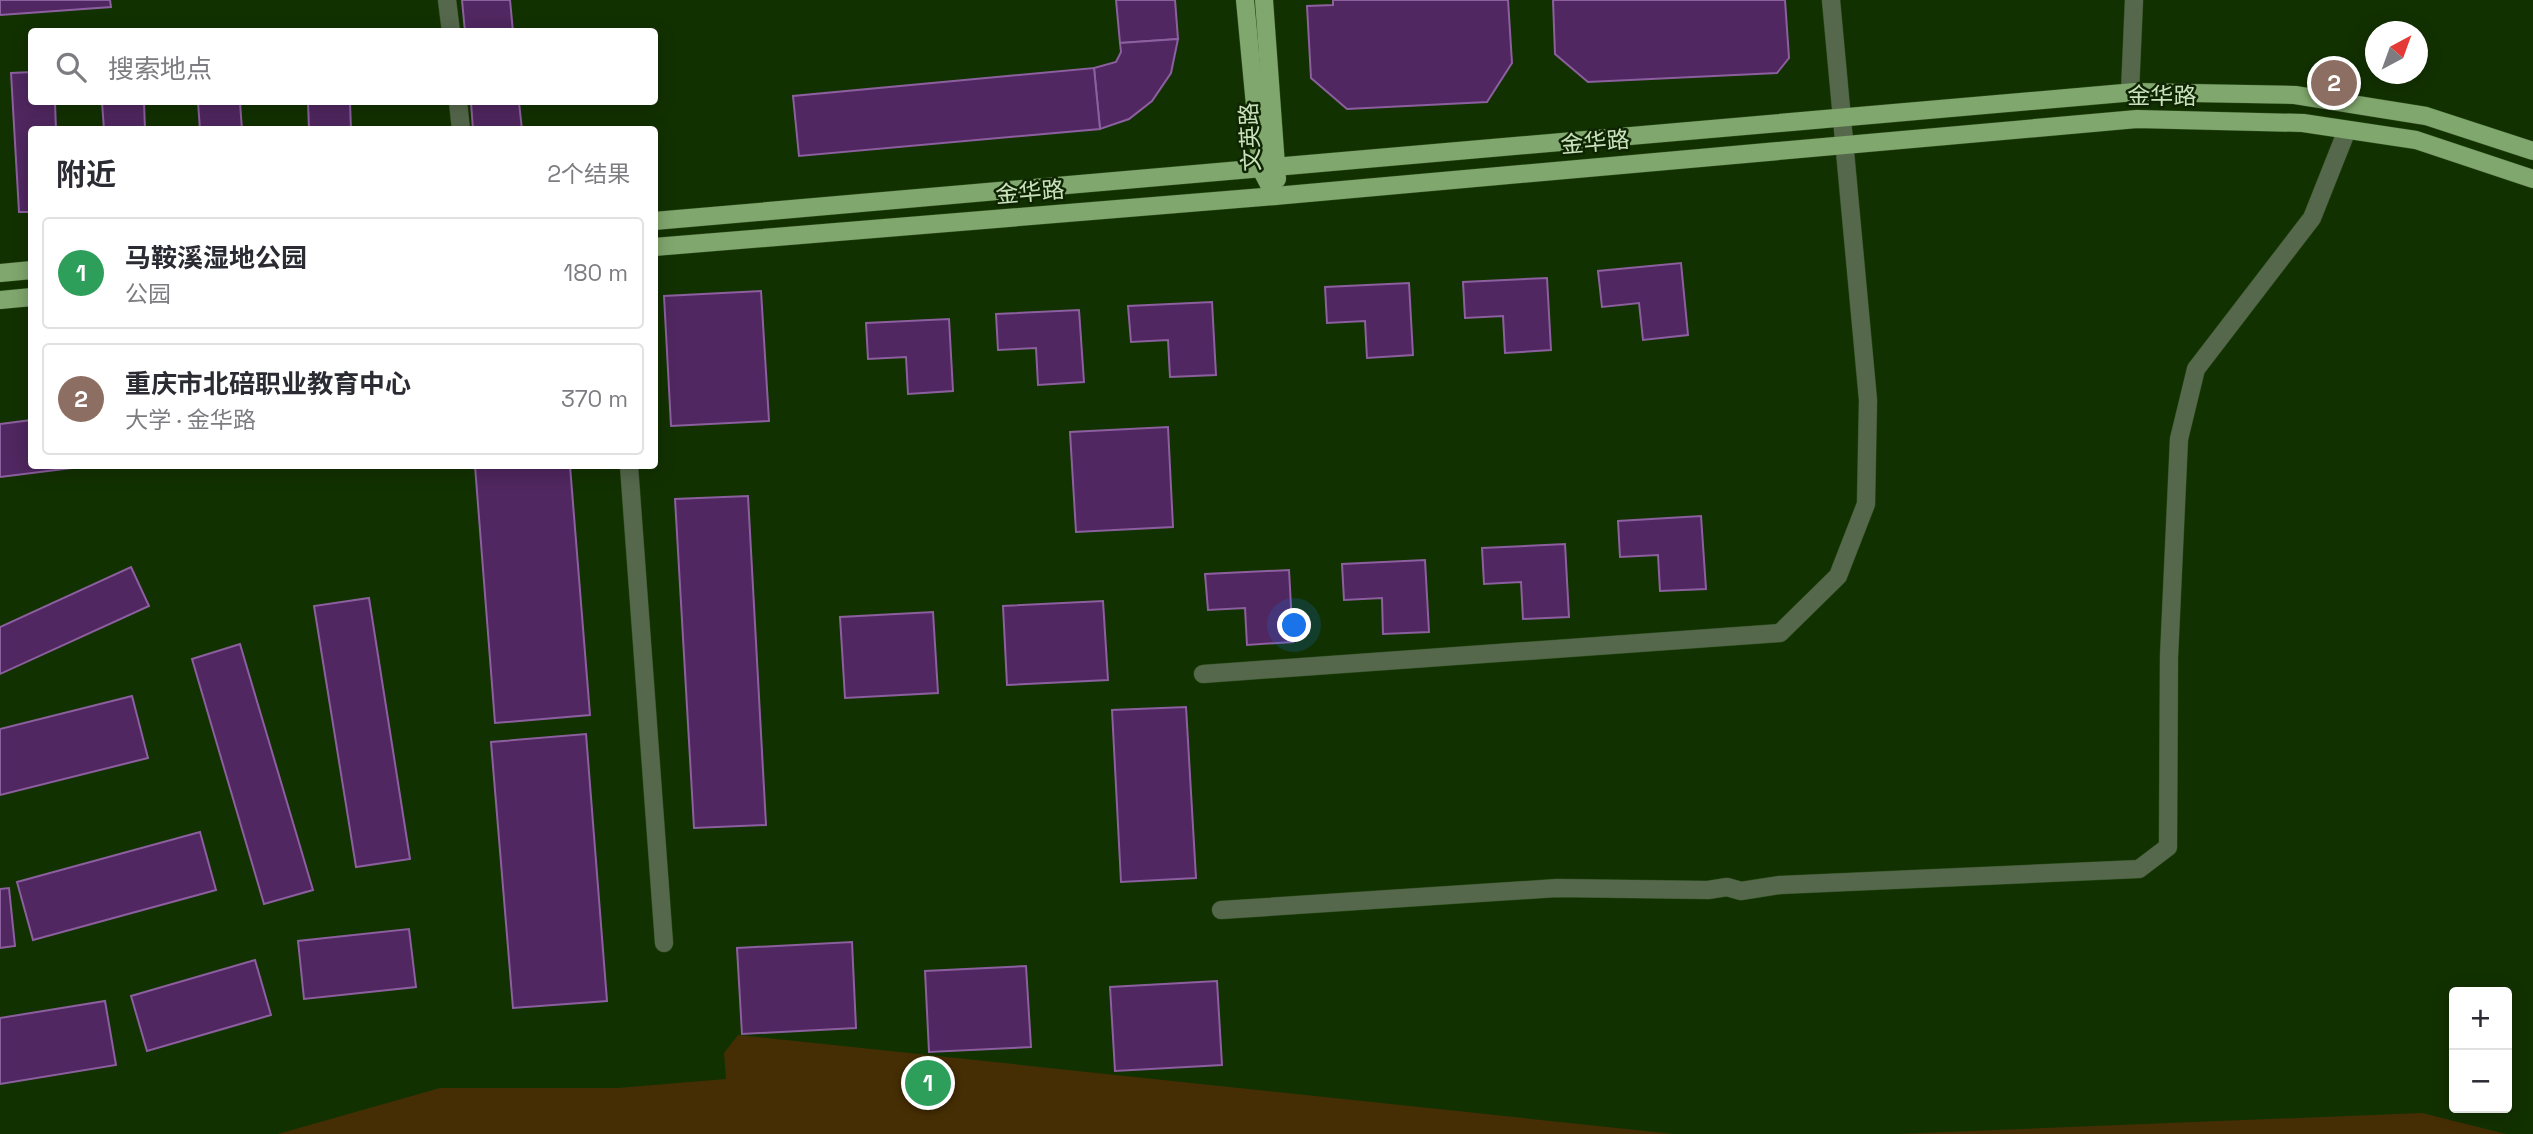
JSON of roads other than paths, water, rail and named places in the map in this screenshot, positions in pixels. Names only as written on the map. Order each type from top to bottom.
[{"type":"main road","name":"文英路","points":[[1245,0],[1276,196]]},
{"type":"main road","name":"文英路","points":[[1264,0],[1270,168]]},
{"type":"main road","name":"金华路","points":[[658,221],[2130,92],[2295,95],[2426,116],[2533,151]]},
{"type":"main road","name":"金华路","points":[[658,247],[1276,196],[2137,119],[2303,123],[2416,140],[2533,178]]},
{"type":"main road","points":[[0,273],[28,270]]},
{"type":"main road","points":[[0,299],[28,297]]},
{"type":"street","points":[[447,0],[450,28]]},
{"type":"street","points":[[1203,674],[1780,633],[1838,576],[1866,504],[1868,400],[1831,0]]},
{"type":"street","points":[[2130,92],[2134,0]]},
{"type":"street","points":[[458,105],[461,126]]},
{"type":"street","points":[[1221,910],[1558,888],[1708,890],[1727,887],[1741,891],[1780,886],[2139,869],[2168,846],[2169,657],[2179,439],[2196,369],[2312,218],[2347,130]]},
{"type":"street","points":[[629,469],[664,943]]},
{"type":"place","name":"重庆市北碚职业教育中心","points":[[2334,83]]},
{"type":"place","name":"马鞍溪湿地公园","points":[[928,1083]]}]
